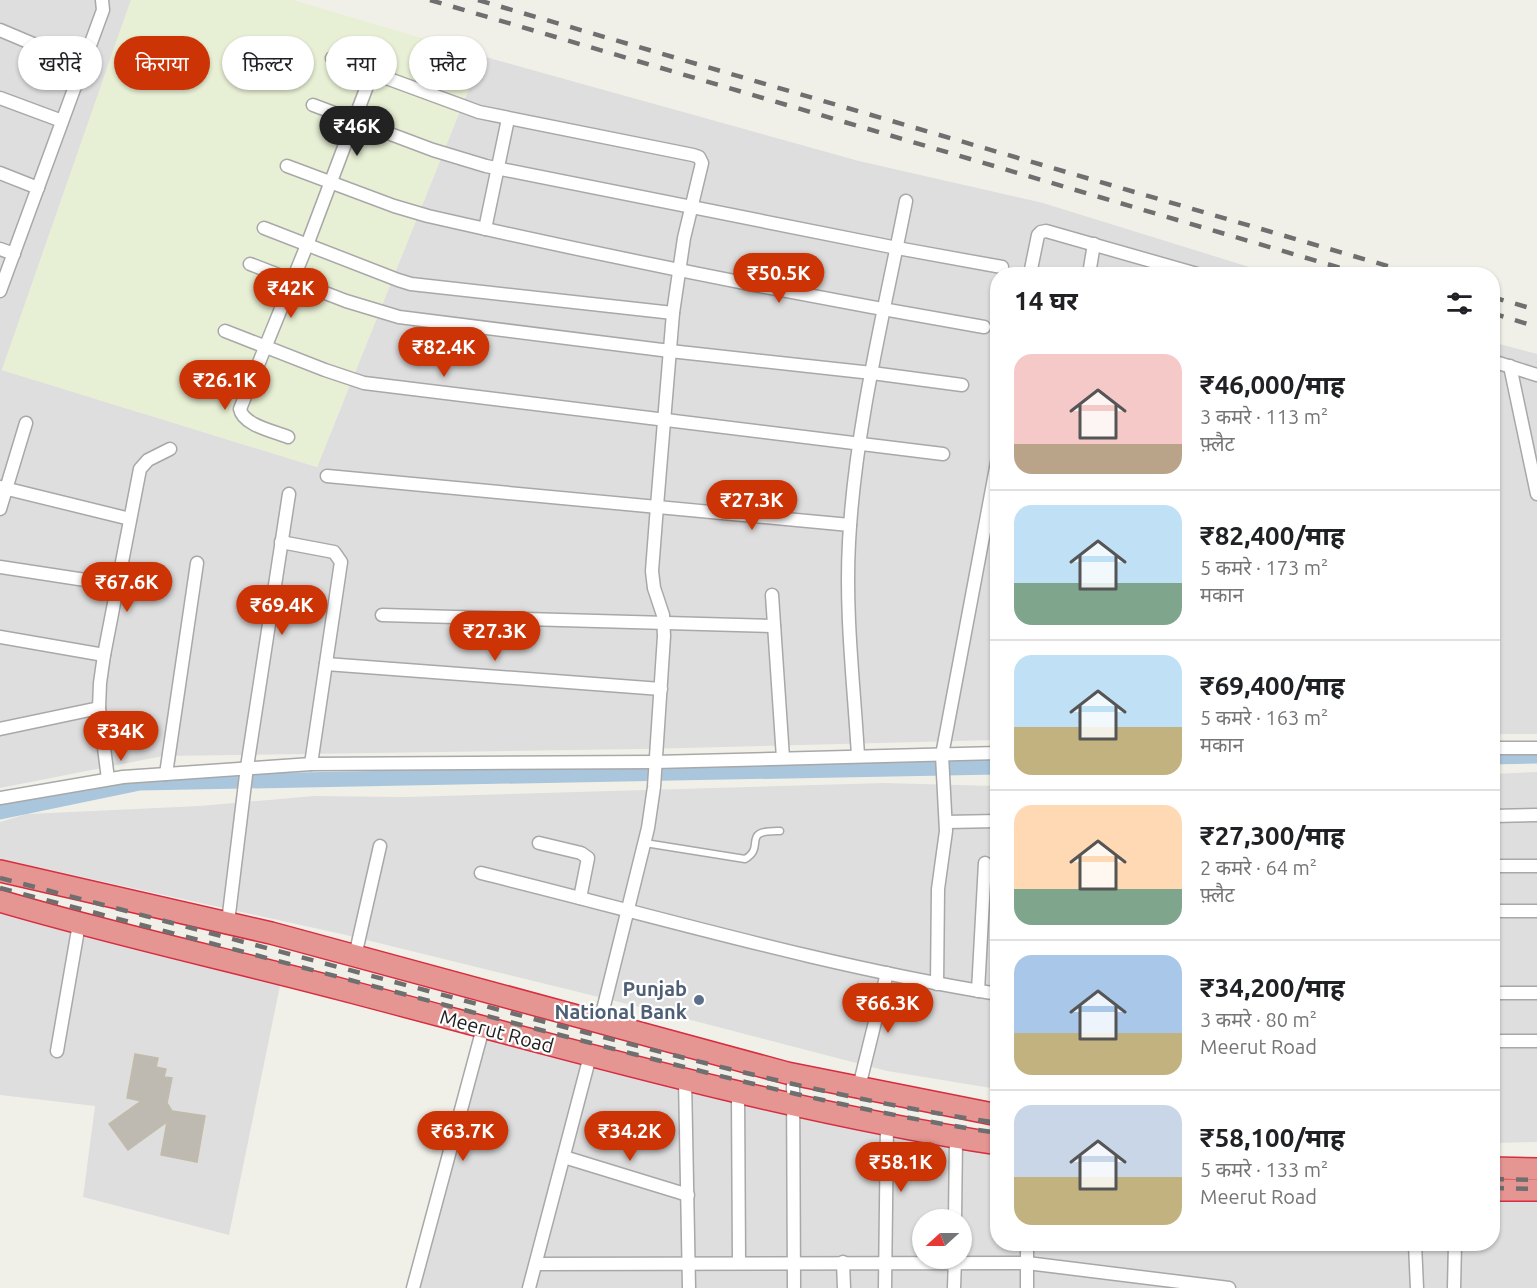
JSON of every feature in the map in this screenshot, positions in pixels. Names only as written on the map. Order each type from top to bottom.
[{"type":"highway","name":"Meerut Road","points":[[0,871],[228,922],[793,1074],[990,1113]]},
{"type":"highway","name":"Meerut Road","points":[[0,901],[79,924],[738,1093],[990,1143]]},
{"type":"highway","points":[[1500,1168],[1537,1169]]},
{"type":"highway","points":[[1500,1190],[1537,1190]]},
{"type":"street","points":[[94,36],[103,10],[102,0]]},
{"type":"street","points":[[0,30],[18,38]]},
{"type":"street","points":[[397,82],[467,108],[508,119],[699,157],[702,163],[691,207],[673,313],[657,506],[652,580],[664,623],[662,689],[654,787],[629,910],[600,1022]]},
{"type":"street","points":[[0,291],[74,90]]},
{"type":"street","points":[[288,437],[247,420],[241,415],[240,409],[263,346],[307,245],[366,90]]},
{"type":"street","points":[[0,98],[62,122]]},
{"type":"street","points":[[313,105],[450,156],[498,168],[1002,267]]},
{"type":"street","points":[[485,229],[508,119]]},
{"type":"street","points":[[287,166],[410,211],[485,229],[679,270],[984,327]]},
{"type":"street","points":[[0,173],[38,188]]},
{"type":"street","points":[[858,756],[847,593],[850,525],[859,445],[906,201]]},
{"type":"street","points":[[264,228],[411,284],[673,313]]},
{"type":"street","points":[[1032,267],[1041,232],[1052,232],[1094,244],[1157,267]]},
{"type":"street","points":[[1090,267],[1094,244]]},
{"type":"street","points":[[0,249],[14,254]]},
{"type":"street","points":[[250,264],[346,301],[399,317],[962,385]]},
{"type":"street","points":[[225,331],[364,383],[943,454]]},
{"type":"street","points":[[1500,363],[1537,375]]},
{"type":"street","points":[[1510,366],[1537,494]]},
{"type":"street","points":[[0,509],[3,488],[26,423]]},
{"type":"street","points":[[108,779],[99,708],[104,655],[140,469],[143,464],[170,449]]},
{"type":"street","points":[[327,476],[850,525]]},
{"type":"street","points":[[3,488],[130,519]]},
{"type":"street","points":[[228,922],[247,770],[289,494]]},
{"type":"street","points":[[937,984],[938,889],[946,822],[942,764],[990,501]]},
{"type":"street","points":[[281,543],[334,552],[341,562],[312,764]]},
{"type":"street","points":[[166,774],[197,563]]},
{"type":"street","points":[[0,567],[118,585]]},
{"type":"street","points":[[771,595],[783,758]]},
{"type":"street","points":[[382,615],[774,626]]},
{"type":"street","points":[[0,637],[104,655]]},
{"type":"street","points":[[326,664],[662,689]]},
{"type":"street","points":[[0,729],[99,708]]},
{"type":"street","points":[[1500,748],[1537,748]]},
{"type":"street","points":[[0,798],[108,779],[312,764],[655,765],[858,756],[942,764],[990,755]]},
{"type":"street","points":[[1500,816],[1537,815]]},
{"type":"street","points":[[946,822],[990,821]]},
{"type":"street","points":[[539,843],[581,853],[588,858],[580,898]]},
{"type":"street","points":[[355,956],[380,846]]},
{"type":"street","points":[[978,991],[985,863]]},
{"type":"street","points":[[1500,866],[1537,866]]},
{"type":"street","points":[[481,873],[741,939],[937,984],[990,993]]},
{"type":"street","points":[[1500,911],[1537,911]]},
{"type":"street","points":[[57,1051],[79,924]]},
{"type":"street","points":[[859,1087],[887,973]]},
{"type":"street","points":[[1500,993],[1537,993]]},
{"type":"street","points":[[413,1288],[483,1028]]},
{"type":"street","points":[[1500,1041],[1537,1041]]},
{"type":"street","points":[[530,1288],[590,1056]]},
{"type":"street","points":[[793,1074],[794,1288]]},
{"type":"street","points":[[685,1079],[689,1288]]},
{"type":"street","points":[[738,1093],[739,1263]]},
{"type":"street","points":[[885,1288],[887,1123]]},
{"type":"street","points":[[955,1209],[956,1137]]},
{"type":"street","points":[[564,1157],[688,1195]]},
{"type":"street","points":[[1027,1251],[1027,1288]]},
{"type":"street","points":[[1415,1251],[1417,1288]]},
{"type":"street","points":[[1454,1288],[1455,1251]]},
{"type":"street","points":[[536,1264],[912,1261]]},
{"type":"street","points":[[972,1261],[1027,1263],[1229,1288]]},
{"type":"street","points":[[843,1262],[844,1288]]},
{"type":"street","points":[[954,1288],[955,1269]]},
{"type":"lane","points":[[644,843],[745,859],[754,851],[756,837],[759,833],[780,831]]},
{"type":"shaded area","points":[[0,0],[131,0],[118,36],[114,36],[114,49],[102,83],[102,36],[18,36],[18,90],[100,90],[2,370],[317,467],[468,90],[487,90],[487,57],[859,161],[1043,203],[1249,267],[990,267],[990,740],[643,749],[163,756],[0,788]]},
{"type":"shaded area","points":[[1500,344],[1537,354],[1537,734],[1500,734]]},
{"type":"shaded area","points":[[1537,772],[1537,1142],[1500,1143],[1500,774]]},
{"type":"shaded area","points":[[884,783],[990,786],[990,1088],[887,1071],[660,1012],[346,935],[0,859],[0,822],[27,814],[199,806],[314,796],[405,797]]},
{"type":"shaded area","points":[[0,898],[282,976],[229,1235],[83,1197],[95,1106],[0,1095]]},
{"type":"shaded area","points":[[476,1032],[990,1146],[990,1251],[1500,1251],[1500,1196],[1537,1197],[1537,1288],[416,1288]]},
{"type":"green space","points":[[131,0],[293,0],[414,36],[409,36],[409,90],[468,90],[317,467],[2,370],[100,90],[102,90],[102,83],[114,49],[114,90],[210,90],[210,36],[118,36]]},
{"type":"building","points":[[135,1054],[158,1058],[156,1067],[166,1069],[164,1077],[172,1078],[167,1103],[172,1111],[205,1116],[197,1162],[161,1155],[167,1122],[128,1150],[109,1124],[141,1101],[127,1098]]},
{"type":"waterway","points":[[1500,757],[1537,756]]},
{"type":"waterway","points":[[0,812],[140,783],[990,767]]},
{"type":"railway","points":[[430,0],[1337,267]]},
{"type":"railway","points":[[478,0],[1391,267]]},
{"type":"railway","points":[[1500,299],[1537,310]]},
{"type":"railway","points":[[1500,315],[1537,327]]},
{"type":"railway","points":[[0,878],[707,1063],[823,1091],[990,1122]]},
{"type":"railway","points":[[0,888],[704,1072],[879,1112],[990,1132]]},
{"type":"railway","points":[[1500,1179],[1537,1180]]},
{"type":"railway","points":[[1500,1188],[1537,1189]]},
{"type":"place","name":"Punjab National Bank","points":[[699,1000]]}]
